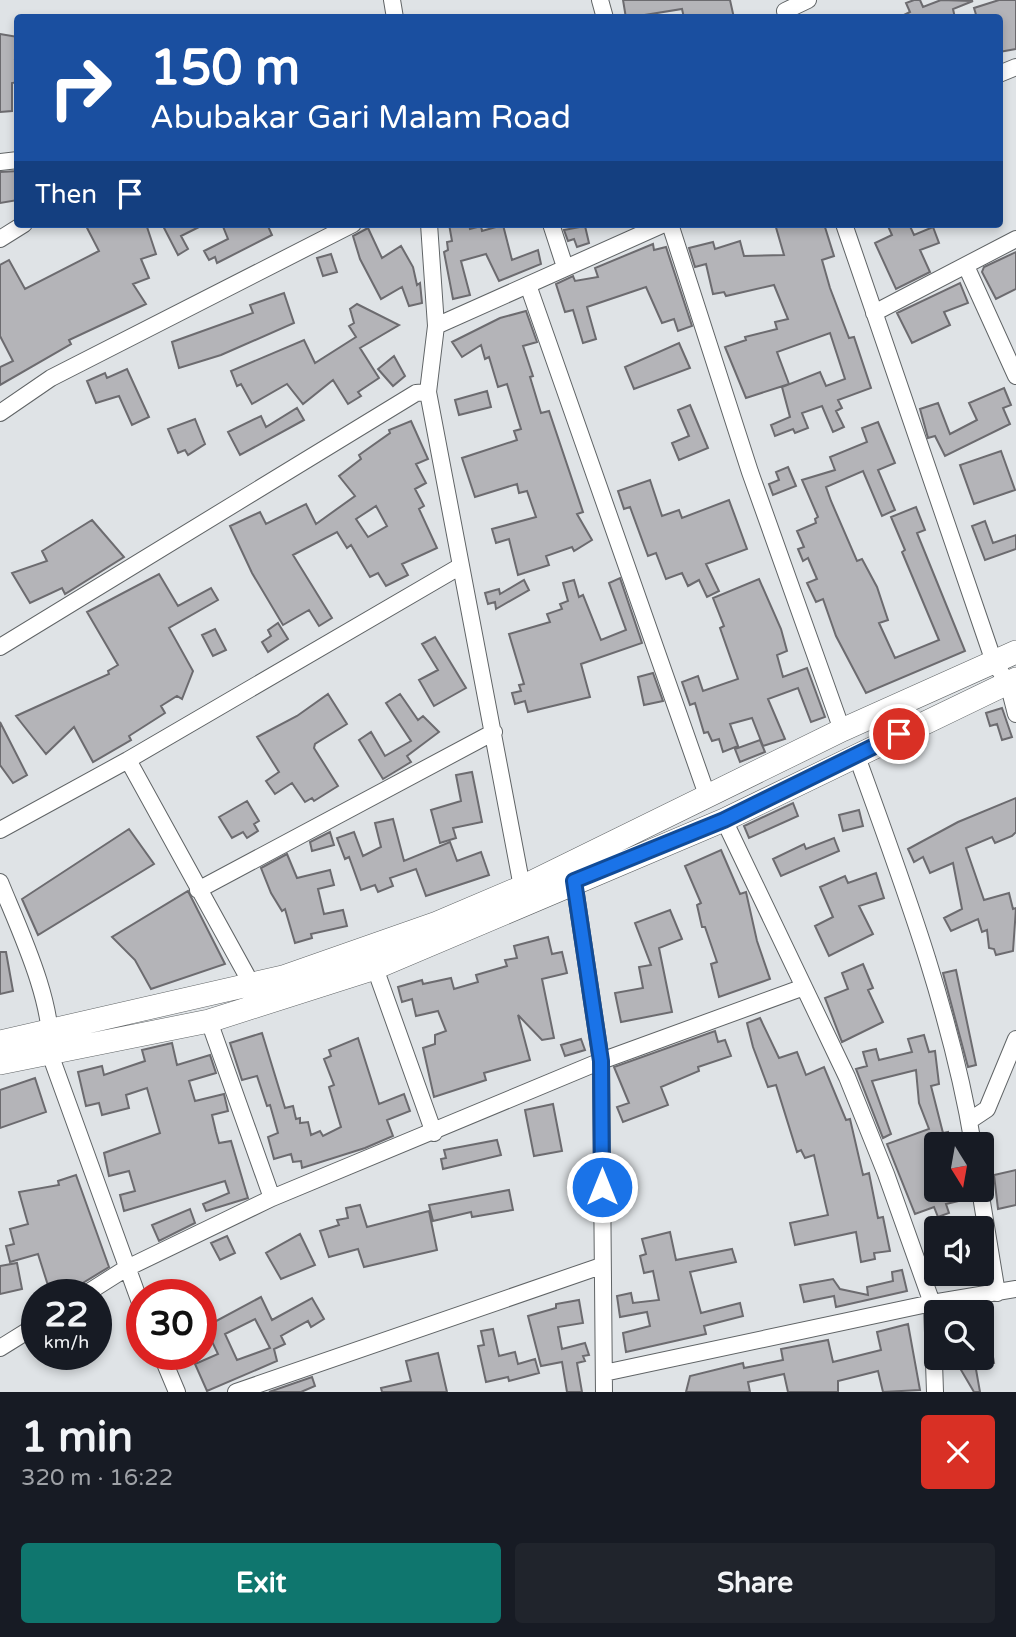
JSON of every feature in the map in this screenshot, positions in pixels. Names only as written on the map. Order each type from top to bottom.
[{"type":"street","points":[[784,10],[808,0]]},
{"type":"street","points":[[0,239],[18,228]]},
{"type":"street","points":[[0,413],[51,378],[345,228]]},
{"type":"street","points":[[429,228],[436,326],[428,392],[459,567],[494,732],[522,887]]},
{"type":"street","points":[[552,228],[565,267]]},
{"type":"street","points":[[436,326],[655,228]]},
{"type":"street","points":[[671,228],[750,472],[842,730]]},
{"type":"street","points":[[845,228],[994,662],[1012,681],[1016,714]]},
{"type":"street","points":[[874,313],[1016,239]]},
{"type":"street","points":[[966,266],[1016,376]]},
{"type":"street","points":[[528,285],[707,795]]},
{"type":"street","points":[[0,647],[416,393],[428,392]]},
{"type":"street","points":[[0,830],[128,760],[459,567]]},
{"type":"street","points":[[0,1063],[51,1043],[370,948],[522,887],[842,730],[1016,652]]},
{"type":"street","points":[[0,1042],[51,1043],[209,1021],[375,968],[460,934],[574,881],[724,820],[1012,681]]},
{"type":"street","points":[[198,890],[494,732]]},
{"type":"street","points":[[856,754],[906,894],[964,1086],[971,1132]]},
{"type":"street","points":[[128,760],[252,985]]},
{"type":"street","points":[[724,820],[857,1101],[931,1300]]},
{"type":"street","points":[[574,881],[601,1061],[604,1392]]},
{"type":"street","points":[[0,882],[25,943],[51,1043],[129,1279]]},
{"type":"street","points":[[375,968],[434,1133]]},
{"type":"street","points":[[109,1279],[272,1198],[434,1133],[601,1061],[804,987]]},
{"type":"street","points":[[209,1021],[272,1198]]},
{"type":"street","points":[[969,1121],[987,1109],[1016,1039]]},
{"type":"street","points":[[982,1202],[997,1293]]},
{"type":"street","points":[[236,1392],[601,1266]]},
{"type":"street","points":[[952,1300],[1016,1289]]},
{"type":"street","points":[[604,1373],[924,1305]]},
{"type":"street","points":[[0,1348],[21,1335]]},
{"type":"street","points":[[168,1370],[177,1392]]},
{"type":"street","points":[[934,1370],[935,1392]]},
{"type":"building","points":[[623,0],[730,0],[733,14],[683,14],[682,9],[651,14],[625,14]]},
{"type":"building","points":[[920,0],[923,7],[941,0],[973,1],[953,9],[954,14],[906,14],[910,12],[906,3]]},
{"type":"building","points":[[999,0],[1016,0],[1016,49],[1003,51],[1003,14],[976,14],[974,8]]},
{"type":"building","points":[[0,34],[14,36],[14,83],[12,111],[0,112]]},
{"type":"building","points":[[14,171],[14,201],[0,203],[0,172]]},
{"type":"building","points":[[87,228],[147,228],[156,254],[141,259],[149,278],[133,284],[146,304],[69,340],[71,344],[0,385],[0,367],[13,361],[0,336],[0,265],[9,260],[25,289],[99,251]]},
{"type":"building","points":[[164,228],[197,228],[181,236],[188,249],[178,255]]},
{"type":"building","points":[[224,228],[269,228],[272,235],[217,263],[215,257],[209,260],[204,251],[228,239]]},
{"type":"building","points":[[368,228],[382,258],[401,246],[413,267],[417,285],[420,283],[422,303],[409,306],[402,287],[381,299],[360,259],[353,236]]},
{"type":"building","points":[[450,228],[481,228],[482,231],[504,228],[512,260],[538,250],[541,264],[499,281],[486,254],[461,261],[470,295],[453,299],[444,252],[448,250],[447,242],[452,241]]},
{"type":"building","points":[[585,228],[589,243],[577,247],[574,239],[568,241],[564,230]]},
{"type":"building","points":[[776,228],[825,228],[834,256],[822,260],[830,288],[849,338],[854,337],[871,388],[838,400],[842,408],[836,411],[844,427],[833,432],[822,406],[802,413],[808,428],[795,433],[793,429],[775,436],[771,425],[790,417],[782,387],[820,372],[826,386],[845,379],[830,333],[777,352],[789,384],[746,398],[725,347],[746,340],[745,337],[777,329],[775,322],[788,319],[774,285],[726,296],[724,292],[713,294],[706,264],[695,267],[689,248],[713,242],[715,249],[740,241],[744,256],[784,255]]},
{"type":"building","points":[[889,228],[911,228],[914,235],[933,228],[939,243],[920,250],[930,272],[896,289],[875,243],[892,235]]},
{"type":"building","points":[[653,244],[654,250],[666,247],[692,326],[678,331],[674,319],[662,323],[646,287],[587,307],[596,339],[583,343],[573,310],[565,312],[556,284],[573,276],[575,281],[598,277],[595,268]]},
{"type":"building","points":[[1016,252],[1016,289],[996,299],[982,272],[984,267]]},
{"type":"building","points":[[331,254],[337,272],[323,276],[317,258]]},
{"type":"building","points":[[960,283],[968,303],[944,312],[950,325],[912,343],[897,313]]},
{"type":"building","points":[[284,293],[294,323],[221,355],[179,368],[172,342],[253,313],[250,305]]},
{"type":"building","points":[[357,304],[399,325],[360,348],[379,378],[358,392],[361,396],[348,404],[333,380],[303,404],[287,384],[252,404],[241,384],[237,386],[231,371],[304,340],[315,363],[356,337],[349,326],[354,323],[350,309]]},
{"type":"building","points":[[526,311],[537,342],[523,346],[533,376],[530,377],[541,413],[549,411],[583,512],[577,514],[592,540],[574,551],[572,547],[546,556],[549,565],[518,575],[509,539],[496,543],[492,529],[536,517],[527,491],[519,493],[517,484],[475,497],[462,458],[517,440],[514,431],[521,429],[507,384],[498,387],[489,357],[485,359],[481,345],[462,357],[452,342],[500,318]]},
{"type":"building","points":[[679,343],[690,368],[634,389],[625,367]]},
{"type":"building","points":[[394,356],[405,376],[393,386],[378,369]]},
{"type":"building","points":[[127,369],[149,417],[132,425],[119,396],[96,403],[87,381],[105,373],[107,378]]},
{"type":"building","points":[[1004,388],[1011,405],[1003,408],[1010,424],[945,456],[935,436],[928,438],[920,409],[938,403],[950,434],[977,420],[969,403]]},
{"type":"building","points":[[487,391],[491,407],[459,415],[455,400]]},
{"type":"building","points":[[690,405],[708,448],[679,460],[672,443],[689,436],[678,410]]},
{"type":"building","points":[[297,408],[304,420],[240,455],[228,432],[261,416],[266,427]]},
{"type":"building","points":[[195,419],[205,444],[188,455],[185,450],[178,453],[168,429]]},
{"type":"building","points":[[411,421],[428,459],[416,464],[426,483],[415,489],[424,506],[419,509],[437,548],[402,564],[408,575],[386,586],[378,573],[370,577],[351,545],[347,548],[337,532],[293,555],[332,618],[319,626],[309,610],[283,625],[252,573],[230,526],[260,512],[266,524],[306,504],[316,524],[355,496],[339,476],[361,459],[359,455],[390,433],[389,430]],"holes":[[[376,506],[387,526],[368,537],[356,519]]]},
{"type":"building","points":[[878,422],[895,463],[878,470],[895,510],[882,516],[863,471],[826,487],[831,501],[857,561],[862,559],[877,587],[888,620],[879,623],[895,658],[939,640],[902,552],[905,550],[891,517],[916,507],[925,530],[917,533],[965,651],[866,693],[836,636],[823,599],[816,602],[807,583],[817,579],[808,558],[803,561],[798,549],[804,547],[797,531],[816,523],[815,519],[818,517],[802,480],[835,470],[830,457],[867,442],[862,428]]},
{"type":"building","points":[[1001,451],[1015,490],[974,504],[960,465]]},
{"type":"building","points":[[788,467],[796,486],[773,495],[769,484],[779,480],[776,472]]},
{"type":"building","points":[[650,480],[662,516],[679,510],[682,518],[729,500],[747,549],[706,564],[719,591],[707,597],[699,580],[688,586],[682,573],[666,579],[656,553],[648,556],[630,507],[624,509],[618,491]]},
{"type":"building","points":[[92,520],[124,557],[65,594],[62,588],[30,603],[12,573],[47,561],[42,551]]},
{"type":"building","points":[[985,521],[993,543],[1016,535],[1016,549],[985,560],[972,526]]},
{"type":"building","points":[[159,574],[178,606],[211,588],[218,600],[169,628],[193,671],[182,699],[177,696],[161,706],[165,713],[129,736],[131,740],[93,762],[74,727],[46,754],[16,716],[109,674],[108,671],[118,665],[87,612]]},
{"type":"building","points":[[620,578],[642,643],[581,664],[590,697],[528,712],[525,701],[515,704],[512,693],[521,691],[519,685],[524,684],[509,634],[550,622],[547,614],[562,609],[560,604],[568,601],[563,583],[574,580],[579,597],[583,595],[601,640],[626,630],[609,583]]},
{"type":"building","points":[[759,579],[781,629],[787,651],[777,655],[783,677],[807,668],[825,717],[811,722],[798,688],[768,699],[785,739],[763,746],[752,718],[730,724],[738,746],[723,752],[719,739],[712,741],[708,732],[704,733],[695,703],[690,705],[682,682],[698,676],[703,691],[738,679],[720,628],[724,626],[713,598]]},
{"type":"building","points":[[524,580],[529,590],[496,609],[495,602],[488,604],[485,593],[499,589],[500,594]]},
{"type":"building","points":[[278,623],[288,639],[268,652],[262,642],[271,636],[268,630]]},
{"type":"building","points":[[215,629],[226,650],[213,656],[202,635]]},
{"type":"building","points":[[435,637],[466,688],[434,706],[419,680],[438,670],[422,644]]},
{"type":"building","points":[[653,673],[663,701],[644,705],[638,677]]},
{"type":"building","points":[[328,694],[347,724],[315,744],[314,748],[338,786],[314,801],[312,798],[305,802],[292,783],[275,794],[266,781],[279,772],[257,737],[297,716]]},
{"type":"building","points":[[400,694],[418,720],[423,716],[439,732],[407,756],[411,762],[383,779],[359,740],[371,732],[385,756],[411,741],[386,703]]},
{"type":"building","points":[[1002,708],[1012,737],[1002,740],[997,724],[990,726],[986,713]]},
{"type":"building","points":[[0,722],[27,775],[13,783],[0,765]]},
{"type":"building","points":[[760,740],[765,752],[740,762],[735,749]]},
{"type":"building","points":[[472,772],[482,822],[453,828],[456,838],[440,843],[431,810],[461,801],[456,775]]},
{"type":"building","points":[[1016,798],[1016,832],[1012,836],[995,843],[992,837],[966,848],[984,900],[1009,893],[1013,909],[1016,908],[1013,951],[996,955],[994,949],[989,948],[987,930],[982,932],[978,919],[951,931],[944,918],[962,909],[953,863],[930,873],[923,857],[914,862],[908,849],[958,822]]},
{"type":"building","points":[[247,801],[259,821],[254,824],[258,831],[247,838],[243,832],[232,838],[219,817]]},
{"type":"building","points":[[793,803],[798,816],[749,838],[744,826]]},
{"type":"building","points":[[859,810],[863,826],[843,831],[839,815]]},
{"type":"building","points":[[393,819],[404,861],[450,842],[457,861],[481,852],[489,875],[426,896],[416,869],[390,878],[393,886],[378,892],[375,885],[361,890],[349,857],[345,859],[337,838],[354,832],[363,856],[381,847],[375,823]]},
{"type":"building","points":[[129,829],[154,864],[38,935],[22,899]]},
{"type":"building","points":[[330,832],[334,845],[312,851],[310,842]]},
{"type":"building","points":[[834,838],[839,851],[781,876],[773,859],[804,844],[806,849]]},
{"type":"building","points":[[721,850],[740,894],[746,892],[757,941],[770,979],[719,997],[711,964],[717,962],[705,927],[702,927],[697,905],[701,903],[685,866]]},
{"type":"building","points":[[287,854],[297,878],[330,870],[334,885],[318,889],[324,914],[343,910],[347,926],[311,934],[312,938],[295,943],[285,909],[282,911],[271,893],[261,868]]},
{"type":"building","points":[[876,873],[884,898],[859,906],[873,934],[829,956],[815,926],[833,917],[820,887],[845,876],[848,883]]},
{"type":"building","points":[[188,891],[225,964],[151,989],[135,960],[112,937]]},
{"type":"building","points":[[670,910],[682,939],[659,948],[672,1012],[621,1022],[615,993],[643,988],[639,967],[651,965],[635,923]]},
{"type":"building","points":[[548,937],[552,954],[562,952],[567,973],[542,979],[554,1038],[542,1040],[518,1015],[530,1060],[484,1073],[486,1080],[434,1097],[423,1048],[435,1044],[435,1035],[446,1031],[438,1011],[416,1016],[412,999],[402,1002],[398,987],[422,980],[423,984],[451,978],[454,989],[478,982],[476,975],[507,966],[505,960],[517,958],[514,946]]},
{"type":"building","points":[[0,952],[6,952],[13,991],[0,994]]},
{"type":"building","points":[[863,964],[873,988],[868,990],[883,1022],[842,1042],[825,998],[848,989],[842,973]]},
{"type":"building","points":[[956,970],[976,1065],[968,1067],[943,973]]},
{"type":"building","points":[[760,1018],[779,1058],[797,1052],[806,1075],[824,1067],[846,1120],[850,1119],[863,1175],[869,1173],[878,1218],[883,1217],[890,1251],[874,1253],[875,1259],[861,1262],[856,1232],[795,1245],[790,1223],[828,1215],[814,1155],[805,1158],[801,1150],[797,1152],[776,1085],[768,1087],[753,1047],[747,1023]]},
{"type":"building","points":[[715,1031],[718,1042],[725,1040],[731,1056],[698,1067],[699,1071],[661,1087],[668,1105],[623,1122],[617,1107],[629,1103],[614,1067]]},
{"type":"building","points":[[262,1033],[285,1108],[293,1106],[296,1119],[300,1118],[300,1123],[308,1122],[311,1135],[320,1131],[323,1136],[341,1127],[329,1087],[334,1085],[324,1059],[331,1056],[329,1050],[358,1038],[379,1104],[404,1094],[410,1111],[387,1120],[393,1136],[365,1148],[302,1168],[301,1161],[293,1162],[291,1154],[274,1159],[268,1137],[278,1133],[270,1105],[267,1106],[257,1076],[242,1080],[230,1043]]},
{"type":"building","points":[[924,1035],[929,1052],[935,1051],[939,1084],[931,1086],[943,1132],[924,1132],[924,1202],[954,1202],[946,1204],[949,1213],[941,1216],[938,1216],[934,1207],[915,1214],[887,1144],[929,1129],[919,1103],[916,1070],[872,1081],[891,1134],[883,1138],[856,1069],[867,1066],[863,1052],[876,1049],[879,1060],[912,1052],[908,1039]]},
{"type":"building","points":[[581,1039],[585,1050],[565,1056],[561,1045]]},
{"type":"building","points":[[172,1043],[177,1065],[210,1055],[216,1073],[189,1081],[195,1101],[224,1094],[228,1111],[212,1115],[219,1143],[231,1141],[248,1198],[206,1211],[203,1204],[229,1193],[225,1181],[124,1211],[120,1195],[135,1191],[129,1171],[109,1176],[104,1153],[160,1133],[147,1088],[126,1095],[129,1108],[102,1115],[99,1103],[86,1106],[78,1072],[102,1066],[104,1075],[145,1061],[142,1050]]},
{"type":"building","points":[[35,1078],[46,1112],[0,1128],[0,1090]]},
{"type":"building","points":[[553,1104],[562,1151],[534,1156],[525,1110]]},
{"type":"building","points":[[497,1140],[501,1155],[443,1169],[441,1159],[446,1158],[444,1150]]},
{"type":"building","points":[[1016,1170],[1016,1205],[998,1209],[994,1175]]},
{"type":"building","points":[[76,1175],[109,1267],[89,1279],[46,1279],[38,1254],[10,1262],[6,1246],[14,1244],[10,1229],[28,1224],[19,1192],[59,1185],[58,1181]]},
{"type":"building","points":[[509,1190],[513,1210],[472,1217],[471,1212],[433,1221],[429,1205]]},
{"type":"building","points":[[360,1205],[367,1227],[429,1211],[437,1250],[364,1267],[358,1249],[329,1257],[320,1231],[339,1225],[337,1220],[348,1218],[346,1208]]},
{"type":"building","points":[[190,1209],[195,1223],[159,1241],[152,1225]]},
{"type":"building","points":[[670,1232],[676,1260],[732,1249],[736,1262],[690,1272],[701,1313],[740,1303],[743,1316],[704,1326],[706,1334],[626,1352],[623,1333],[650,1326],[647,1312],[620,1317],[617,1296],[631,1293],[633,1303],[659,1300],[653,1271],[644,1273],[640,1256],[646,1254],[642,1239]]},
{"type":"building","points":[[300,1234],[315,1265],[281,1279],[266,1253]]},
{"type":"building","points":[[227,1236],[235,1253],[220,1260],[211,1243]]},
{"type":"building","points":[[17,1263],[21,1289],[0,1294],[0,1266]]},
{"type":"building","points":[[902,1270],[907,1291],[836,1307],[834,1296],[804,1302],[800,1285],[833,1279],[840,1289],[868,1295],[867,1287],[893,1281],[892,1272]]},
{"type":"building","points":[[261,1297],[272,1320],[312,1298],[324,1319],[311,1327],[308,1321],[281,1336],[285,1344],[274,1349],[277,1361],[207,1391],[198,1370],[217,1370],[217,1321]],"holes":[[[255,1319],[270,1348],[237,1360],[225,1334]]]},
{"type":"building","points":[[579,1300],[583,1323],[558,1327],[562,1349],[585,1343],[589,1355],[583,1356],[585,1361],[577,1363],[582,1392],[567,1392],[562,1362],[541,1366],[528,1316],[556,1308],[556,1304]]},
{"type":"building","points":[[908,1324],[920,1390],[883,1392],[878,1371],[838,1381],[838,1392],[788,1392],[784,1374],[748,1382],[750,1392],[686,1392],[690,1376],[743,1363],[744,1368],[783,1360],[781,1349],[828,1340],[833,1362],[881,1350],[877,1332]]},
{"type":"building","points":[[493,1329],[499,1356],[515,1352],[518,1364],[535,1359],[539,1373],[509,1381],[508,1377],[486,1382],[478,1346],[484,1345],[481,1331]]},
{"type":"building","points":[[438,1353],[447,1392],[382,1392],[381,1388],[411,1381],[406,1361]]},
{"type":"building","points":[[961,1370],[976,1370],[980,1392],[974,1392]]},
{"type":"building","points":[[312,1377],[315,1386],[301,1392],[269,1392]]},
{"type":"route","points":[[602,1187],[601,1061],[574,881],[724,820],[899,734]]}]
